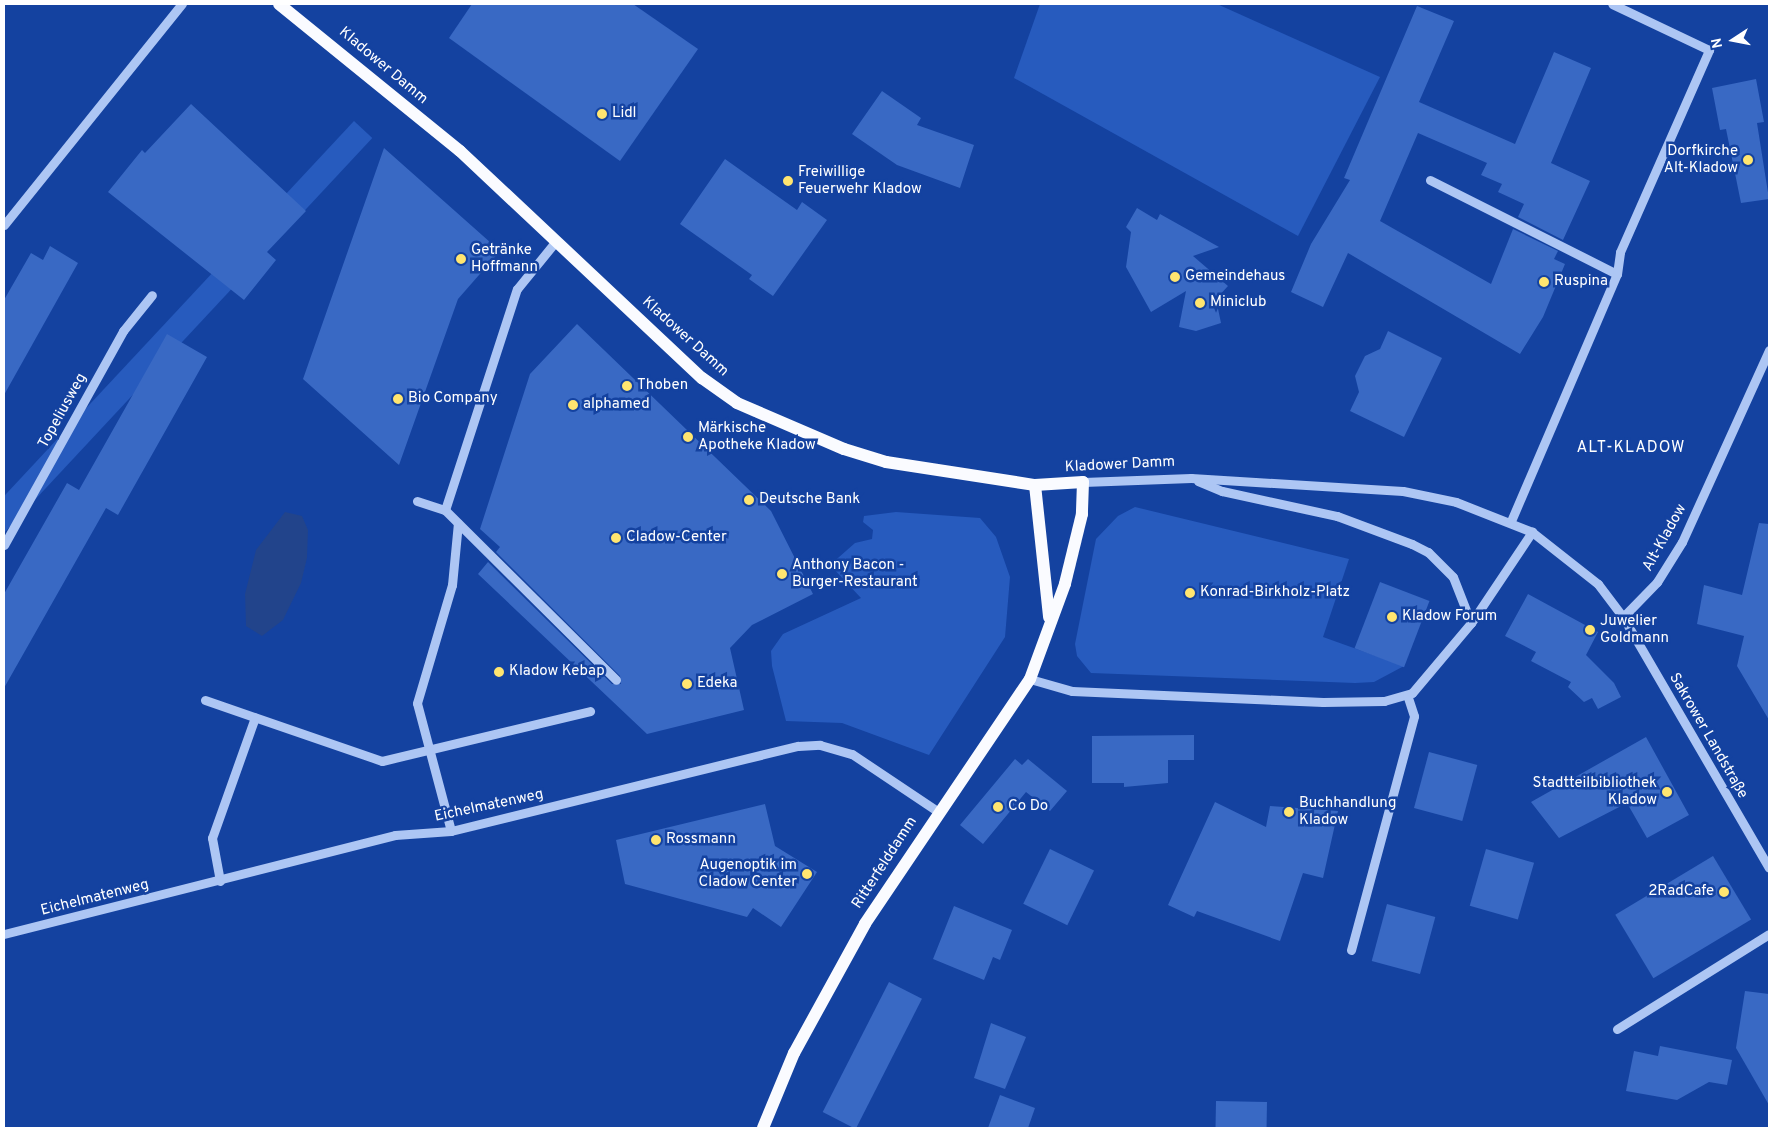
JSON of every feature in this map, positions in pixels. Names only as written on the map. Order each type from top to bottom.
[{"type":"main road","name":"Kladower Damm","points":[[279,4],[460,151],[702,378],[737,403],[844,450],[886,462],[1035,485],[1083,482]]},
{"type":"main road","name":"Ritterfelddamm","points":[[763,1128],[794,1053],[860,933],[937,811],[1030,679],[1076,540],[1083,482]]},
{"type":"main road","name":"Ritterfelddamm","points":[[1035,485],[1049,624]]},
{"type":"street","points":[[4,225],[182,4]]},
{"type":"street","points":[[1511,521],[1617,274],[1620,252],[1709,50],[1612,4]]},
{"type":"street","points":[[1430,180],[1617,274]]},
{"type":"street","points":[[445,510],[517,289],[556,241]]},
{"type":"street","name":"Topeliusweg","points":[[4,545],[123,331],[152,295]]},
{"type":"street","name":"Alt-Kladow","points":[[1623,617],[1657,582],[1682,542],[1769,350]]},
{"type":"street","points":[[1191,478],[1222,492],[1337,516],[1412,544],[1428,552],[1453,578],[1471,623]]},
{"type":"street","name":"Kladower Damm","points":[[1083,482],[1191,478],[1403,491],[1456,502],[1511,521],[1532,532]]},
{"type":"street","points":[[417,501],[445,510],[616,680]]},
{"type":"street","points":[[451,831],[418,722],[419,686],[452,585],[458,523]]},
{"type":"street","points":[[1030,679],[1072,691],[1303,701],[1384,701],[1407,694],[1434,673],[1471,623],[1532,532],[1598,584],[1623,617]]},
{"type":"street","name":"Sakrower Landstraße","points":[[1623,617],[1769,868]]},
{"type":"street","points":[[1351,950],[1414,716],[1407,694]]},
{"type":"street","points":[[204,700],[382,761],[590,711]]},
{"type":"street","points":[[220,881],[212,838],[255,717]]},
{"type":"street","name":"Eichelmatenweg","points":[[4,934],[220,881],[395,834],[451,831],[798,746],[820,745],[852,754],[937,811]]},
{"type":"street","points":[[1617,1029],[1769,934]]},
{"type":"shaded area","points":[[1040,4],[1217,4],[1380,77],[1298,236],[1014,78]]},
{"type":"shaded area","points":[[354,121],[372,138],[4,533],[4,496]]},
{"type":"shaded area","points":[[1135,507],[1349,559],[1323,637],[1404,666],[1374,682],[1355,683],[1091,673],[1077,656],[1075,644],[1096,539],[1118,516]]},
{"type":"shaded area","points":[[285,512],[302,516],[308,530],[307,558],[301,583],[283,620],[262,636],[246,626],[245,594],[256,550]]},
{"type":"shaded area","points":[[896,512],[980,518],[996,537],[1010,577],[1005,637],[929,755],[842,723],[786,721],[772,666],[771,651],[783,634],[861,598],[830,565],[855,543],[872,539],[873,530],[863,522],[864,516]]},
{"type":"building","name":"Lidl","points":[[472,4],[633,4],[698,49],[620,161],[449,38]]},
{"type":"building","points":[[1417,6],[1454,21],[1419,102],[1515,144],[1554,52],[1591,68],[1551,163],[1590,181],[1563,240],[1518,217],[1524,204],[1498,192],[1502,184],[1481,175],[1487,163],[1418,133],[1380,221],[1491,284],[1513,229],[1558,251],[1554,259],[1565,264],[1543,317],[1520,354],[1348,253],[1323,307],[1291,292],[1311,244],[1350,180],[1344,178]]},
{"type":"building","name":"Dorfkirche Alt-Kladow","points":[[1756,79],[1764,122],[1757,123],[1769,199],[1741,203],[1726,129],[1720,130],[1712,88]]},
{"type":"building","points":[[882,91],[921,118],[917,125],[974,145],[960,188],[897,165],[852,134]]},
{"type":"building","points":[[191,104],[306,211],[267,252],[276,260],[244,300],[108,192],[142,150],[145,153]]},
{"type":"building","points":[[384,148],[500,251],[458,299],[399,465],[303,379]]},
{"type":"building","points":[[725,159],[797,210],[802,202],[827,220],[773,296],[749,279],[752,275],[680,224]]},
{"type":"building","name":"Gemeindehaus","points":[[1137,208],[1157,220],[1160,214],[1219,247],[1193,256],[1228,286],[1216,299],[1221,323],[1196,331],[1179,327],[1186,291],[1151,312],[1126,267],[1131,232],[1126,227]]},
{"type":"building","points":[[50,246],[78,263],[4,395],[4,300],[31,253],[43,260]]},
{"type":"building","points":[[577,324],[771,511],[813,594],[752,625],[730,648],[744,710],[647,734],[478,574],[488,562],[612,684],[621,684],[620,676],[496,552],[500,547],[480,529],[530,374]]},
{"type":"building","points":[[1388,331],[1442,358],[1404,437],[1350,411],[1359,392],[1355,376],[1365,356],[1380,349]]},
{"type":"building","points":[[167,334],[207,357],[118,515],[106,508],[4,688],[4,594],[67,483],[79,490]]},
{"type":"building","points":[[1759,523],[1769,524],[1769,720],[1737,666],[1744,636],[1697,624],[1704,585],[1742,595]]},
{"type":"building","points":[[1380,582],[1429,601],[1404,667],[1355,648]]},
{"type":"building","points":[[1528,594],[1598,632],[1586,655],[1614,683],[1621,697],[1598,709],[1592,698],[1584,702],[1568,687],[1571,682],[1531,661],[1536,652],[1505,636]]},
{"type":"building","points":[[1194,735],[1194,760],[1168,760],[1168,783],[1124,787],[1124,783],[1092,783],[1092,736]]},
{"type":"building","points":[[1646,737],[1689,815],[1647,838],[1627,803],[1559,838],[1531,802]]},
{"type":"building","points":[[1429,752],[1477,765],[1462,821],[1414,808]]},
{"type":"building","points":[[1015,759],[1022,765],[1028,759],[1067,791],[1050,811],[1026,792],[983,844],[960,825]]},
{"type":"building","points":[[1215,802],[1266,827],[1270,806],[1338,811],[1323,878],[1303,873],[1280,941],[1197,911],[1194,917],[1168,905]]},
{"type":"building","points":[[765,804],[775,846],[817,872],[781,927],[753,908],[747,917],[625,884],[616,840]]},
{"type":"building","points":[[1050,849],[1094,870],[1067,925],[1023,904]]},
{"type":"building","points":[[1486,849],[1534,863],[1518,919],[1470,906]]},
{"type":"building","points":[[1713,856],[1751,919],[1653,978],[1615,915]]},
{"type":"building","points":[[1387,904],[1435,917],[1420,974],[1372,961]]},
{"type":"building","points":[[954,906],[1012,930],[1000,960],[993,957],[984,980],[933,959]]},
{"type":"building","points":[[889,982],[922,999],[856,1128],[823,1112]]},
{"type":"building","points":[[1745,991],[1769,994],[1769,1105],[1736,1048]]},
{"type":"building","points":[[991,1023],[1026,1037],[1005,1089],[974,1078]]},
{"type":"building","points":[[1660,1046],[1732,1060],[1727,1085],[1709,1082],[1677,1100],[1626,1091],[1634,1051],[1658,1056]]},
{"type":"building","points":[[1000,1095],[1035,1108],[1028,1128],[988,1128]]},
{"type":"building","points":[[1216,1101],[1267,1102],[1267,1128],[1216,1128]]},
{"type":"place","name":"Lidl","points":[[602,114]]},
{"type":"place","name":"Dorfkirche Alt-Kladow","points":[[1748,160]]},
{"type":"place","name":"Freiwillige Feuerwehr Kladow","points":[[788,181]]},
{"type":"place","name":"Getränke Hoffmann","points":[[461,259]]},
{"type":"place","name":"Gemeindehaus","points":[[1175,277]]},
{"type":"place","name":"Ruspina","points":[[1544,282]]},
{"type":"place","name":"Miniclub","points":[[1200,303]]},
{"type":"place","name":"Thoben","points":[[627,386]]},
{"type":"place","name":"Bio Company","points":[[398,399]]},
{"type":"place","name":"alphamed","points":[[573,405]]},
{"type":"place","name":"Märkische Apotheke Kladow","points":[[688,437]]},
{"type":"place","name":"Deutsche Bank","points":[[749,500]]},
{"type":"place","name":"Cladow-Center","points":[[616,538]]},
{"type":"place","name":"Anthony Bacon - Burger-Restaurant","points":[[782,574]]},
{"type":"place","name":"Konrad-Birkholz-Platz","points":[[1190,593]]},
{"type":"place","name":"Kladow Forum","points":[[1392,617]]},
{"type":"place","name":"Juwelier Goldmann","points":[[1590,630]]},
{"type":"place","name":"Kladow Kebap","points":[[499,672]]},
{"type":"place","name":"Edeka","points":[[687,684]]},
{"type":"place","name":"Stadtteilbibliothek Kladow","points":[[1667,792]]},
{"type":"place","name":"Co Do","points":[[998,807]]},
{"type":"place","name":"Buchhandlung Kladow","points":[[1289,812]]},
{"type":"place","name":"Rossmann","points":[[656,840]]},
{"type":"place","name":"Augenoptik im Cladow Center","points":[[807,874]]},
{"type":"place","name":"2RadCafe","points":[[1724,892]]},
{"type":"district","name":"ALT-KLADOW","points":[[1631,448]]}]
